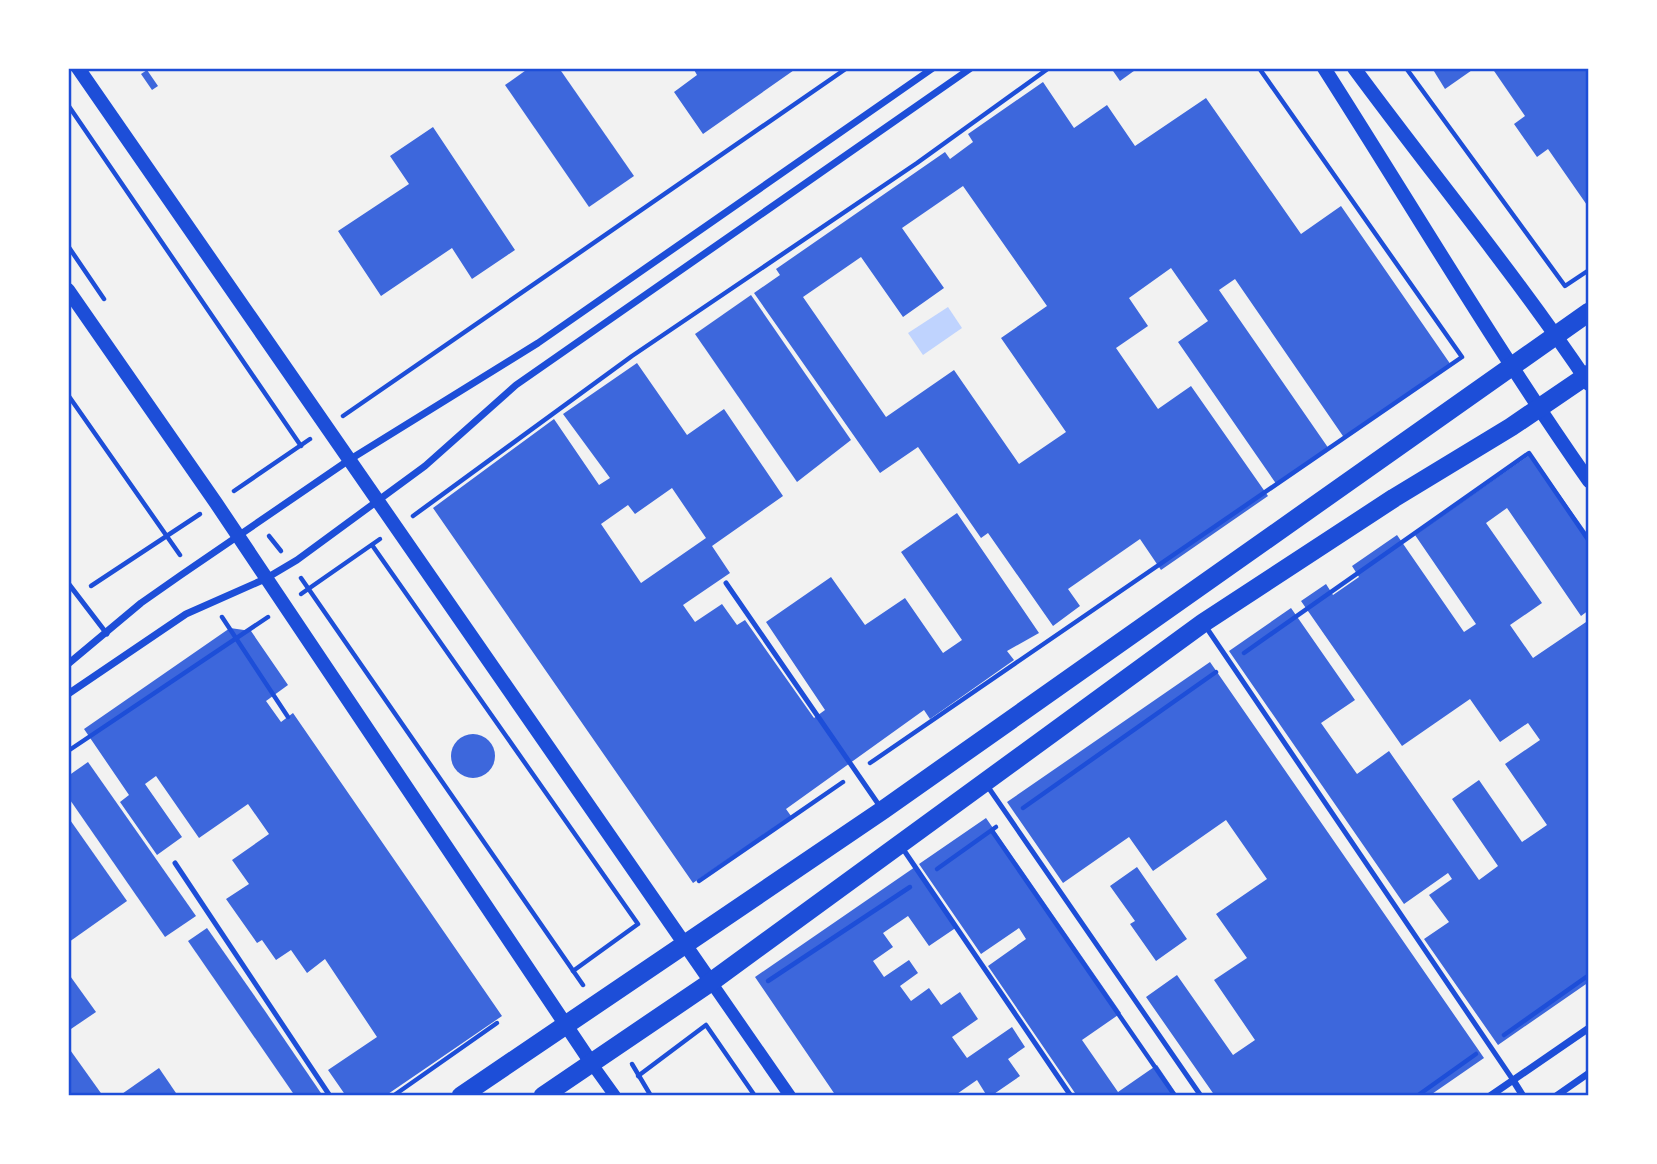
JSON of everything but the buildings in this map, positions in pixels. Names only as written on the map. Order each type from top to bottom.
[{"type":"highway","points":[[461,1096],[883,810],[1188,597],[1510,365],[1589,312]]},
{"type":"highway","points":[[543,1096],[711,982],[1203,623],[1587,378]]},
{"type":"main road","points":[[78,68],[711,982]]},
{"type":"main road","points":[[1324,68],[1510,365],[1589,481]]},
{"type":"main road","points":[[1354,68],[1407,141],[1495,250],[1587,378]]},
{"type":"main road","points":[[68,290],[216,503],[592,1064]]},
{"type":"street","points":[[68,664],[141,603],[189,569],[349,460],[538,343],[933,68]]},
{"type":"street","points":[[68,694],[162,629],[211,601],[265,579],[290,564],[378,502],[534,372],[971,68]]},
{"type":"street","points":[[711,982],[790,1096]]},
{"type":"street","points":[[1490,1096],[1589,1028]]},
{"type":"street","points":[[592,1064],[615,1096]]},
{"type":"street","points":[[1556,1096],[1589,1073]]},
{"type":"street","points":[[1513,1080],[1523,1096]]},
{"type":"lane","points":[[68,583],[107,634]]},
{"type":"lane","points":[[726,583],[883,810]]},
{"type":"lane","points":[[1203,623],[1513,1080]]},
{"type":"lane","points":[[983,781],[1201,1096]]},
{"type":"lane","points":[[899,843],[1071,1096]]},
{"type":"lane","points":[[175,863],[330,1096]]},
{"type":"path","points":[[375,394],[847,68]]},
{"type":"path","points":[[68,751],[310,589],[632,356],[917,163],[1049,68]]},
{"type":"path","points":[[699,881],[1462,357],[1259,68]]},
{"type":"path","points":[[1406,68],[1565,286],[1589,270]]},
{"type":"path","points":[[68,104],[301,446],[168,537],[77,595]]},
{"type":"path","points":[[68,395],[189,569]]},
{"type":"path","points":[[768,981],[992,831],[1529,453],[1589,541]]},
{"type":"path","points":[[235,490],[310,589],[573,971],[638,924],[372,545]]},
{"type":"path","points":[[211,601],[288,717]]},
{"type":"path","points":[[992,831],[1175,1096]]},
{"type":"path","points":[[393,1096],[497,1023]]},
{"type":"path","points":[[652,1096],[638,1076],[706,1025],[754,1096]]},
{"type":"water","points":[[948,307],[962,328],[923,355],[908,333]]}]
